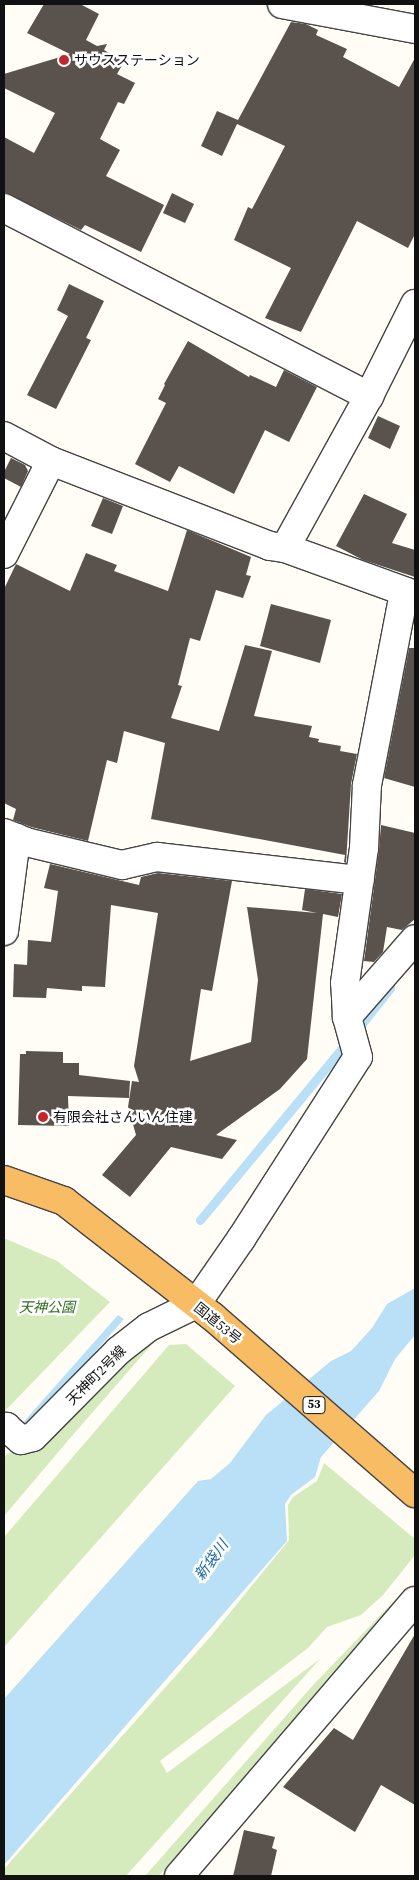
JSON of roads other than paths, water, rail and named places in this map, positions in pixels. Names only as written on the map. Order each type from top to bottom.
[{"type":"highway","name":"国道53号","points":[[4,1180],[64,1201],[204,1310],[415,1492]]},
{"type":"street","points":[[282,4],[415,29]]},
{"type":"street","points":[[4,208],[369,396]]},
{"type":"street","points":[[285,548],[369,396],[415,304]]},
{"type":"street","points":[[4,436],[51,461],[270,546],[285,548],[410,593],[367,785],[360,880],[345,982],[347,1017],[358,1057],[241,1239],[204,1310]]},
{"type":"street","points":[[4,554],[51,461]]},
{"type":"street","points":[[4,931],[10,835],[122,865],[157,857],[360,880]]},
{"type":"street","points":[[347,1017],[415,939]]},
{"type":"street","name":"天神町2号線","points":[[4,1430],[6,1427],[20,1440],[33,1437],[118,1351],[149,1327],[204,1310]]},
{"type":"street","points":[[179,1876],[415,1601]]},
{"type":"water","name":"新袋川","points":[[415,1288],[415,1335],[395,1359],[379,1391],[321,1457],[315,1477],[291,1495],[285,1504],[287,1541],[4,1865],[4,1699],[198,1481],[211,1479],[230,1463],[266,1415],[331,1361],[351,1351],[372,1328],[387,1304]]},
{"type":"water","points":[[118,1315],[124,1319],[26,1431],[20,1426]]},
{"type":"waterway","points":[[356,1031],[390,988]]},
{"type":"waterway","points":[[200,1220],[348,1041]]},
{"type":"place","name":"サウスステーション","points":[[64,60]]},
{"type":"place","name":"有限会社さんいん住建","points":[[43,1117]]},
{"type":"park label","name":"天神公園","points":[[47,1307]]}]
